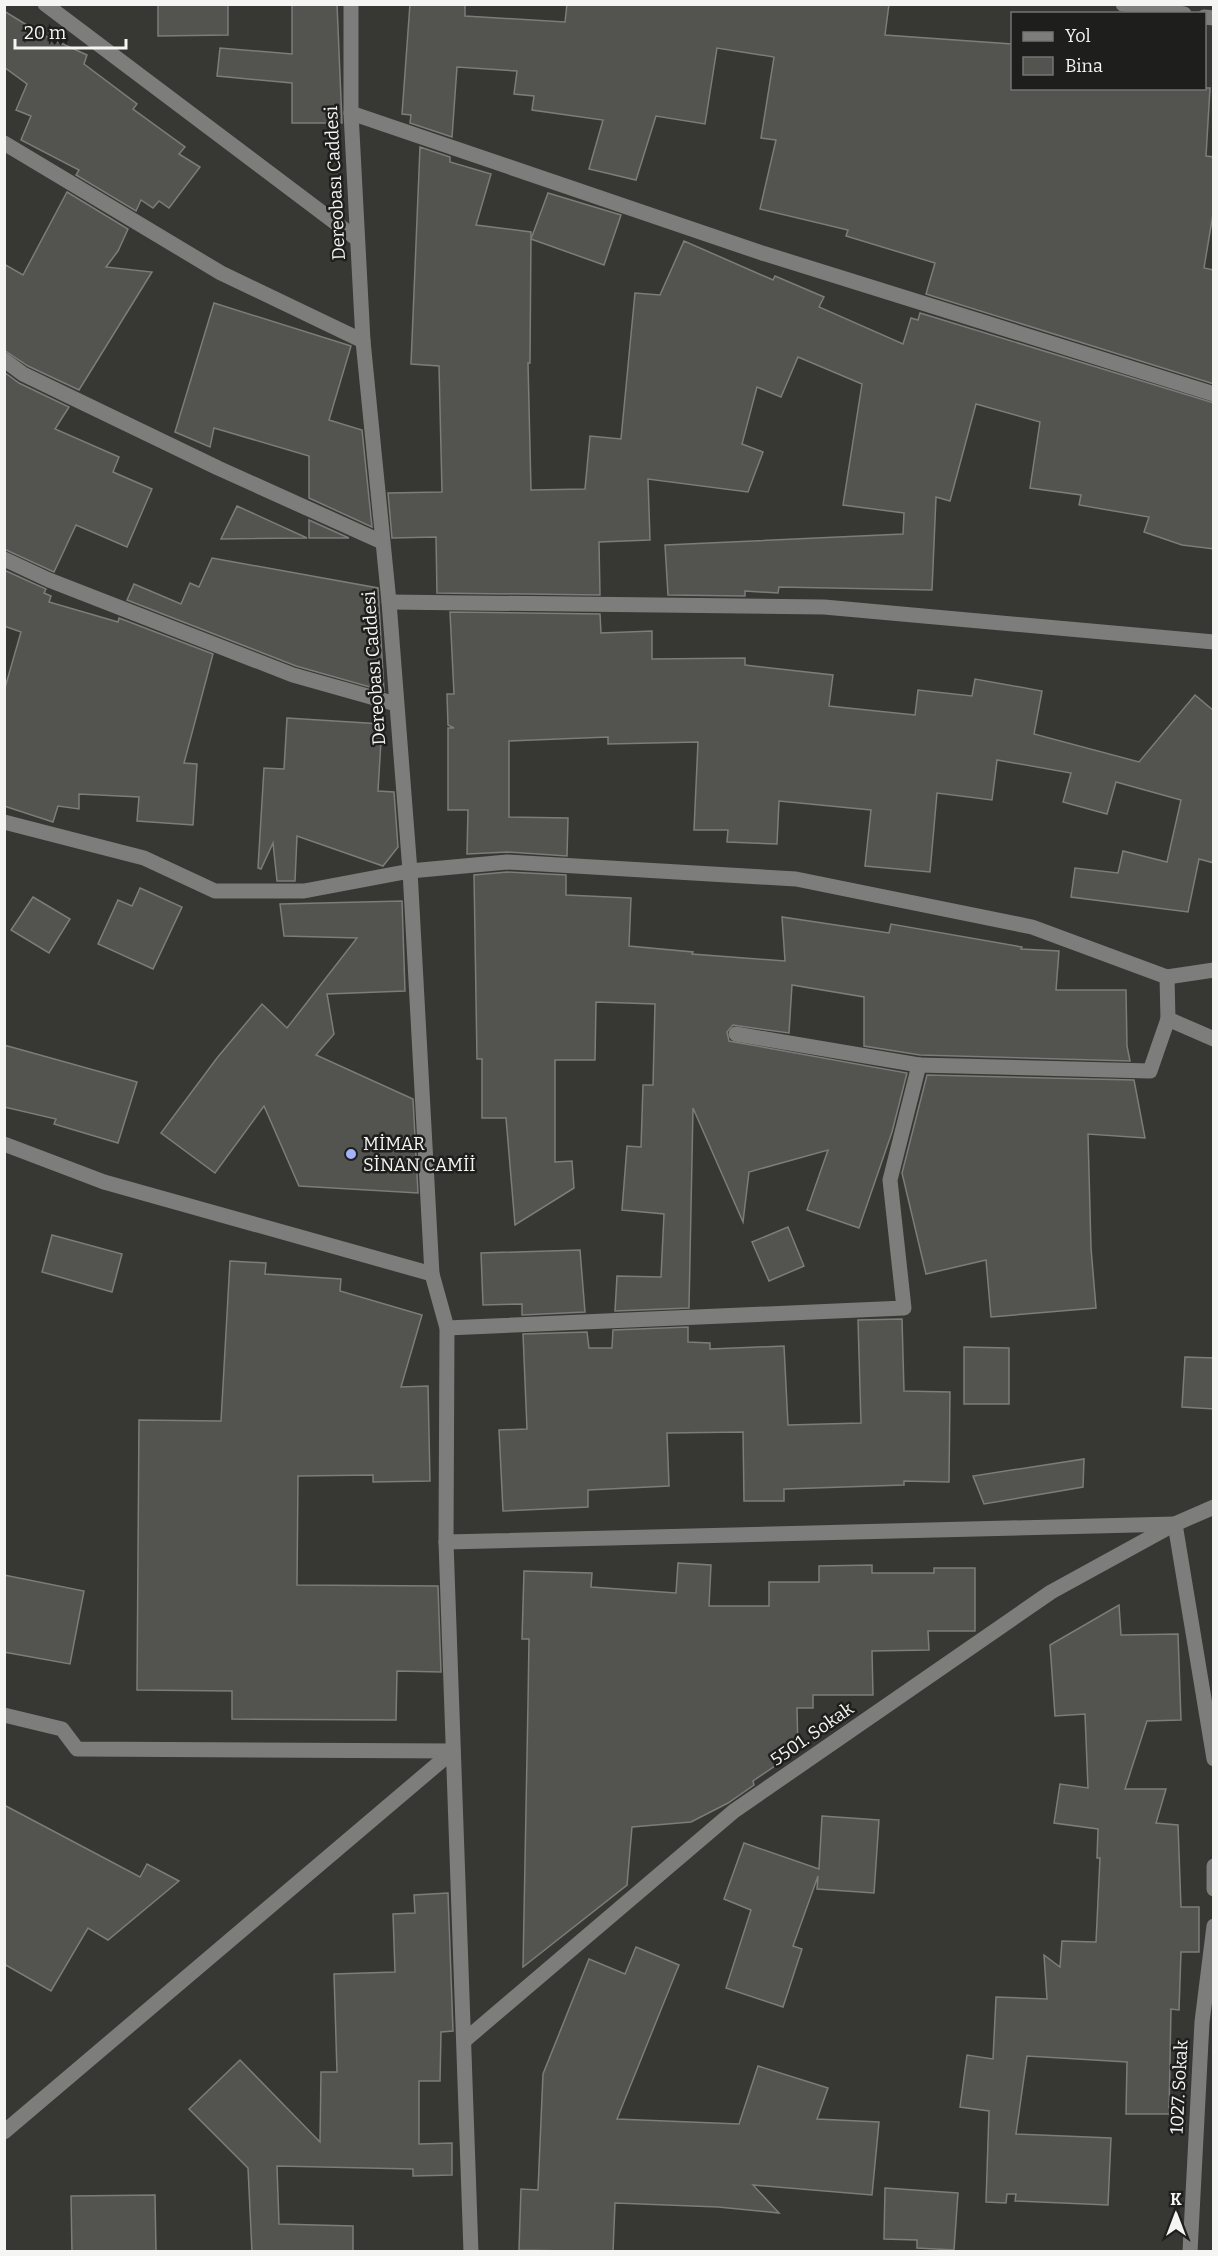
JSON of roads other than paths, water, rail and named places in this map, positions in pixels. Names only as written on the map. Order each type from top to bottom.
[{"type":"street","points":[[45,4],[357,240]]},
{"type":"street","name":"Dereobası Caddesi","points":[[351,4],[351,113],[363,341],[389,603],[410,871],[432,1274],[447,1328],[446,1542],[471,2252]]},
{"type":"street","points":[[1123,4],[1172,12]]},
{"type":"street","points":[[1213,4],[1214,12]]},
{"type":"street","points":[[351,113],[762,253],[1214,394]]},
{"type":"street","points":[[4,143],[221,273],[363,341]]},
{"type":"street","points":[[4,360],[23,374],[218,468],[382,542]]},
{"type":"street","points":[[4,559],[50,580],[292,675],[396,704]]},
{"type":"street","points":[[389,603],[824,607],[1214,642]]},
{"type":"street","points":[[4,822],[144,858],[215,891],[304,891],[410,871],[507,862],[796,879],[1032,927],[1167,977],[1214,970]]},
{"type":"street","points":[[736,1034],[919,1065],[1150,1071],[1168,1019],[1167,977]]},
{"type":"street","points":[[1168,1019],[1214,1040]]},
{"type":"street","points":[[447,1328],[904,1308],[890,1180],[919,1065]]},
{"type":"street","points":[[4,1144],[104,1182],[432,1274]]},
{"type":"street","name":"5501. Sokak","points":[[465,2040],[734,1812],[1051,1592],[1175,1524],[1214,1507]]},
{"type":"street","points":[[446,1542],[1175,1524],[1214,1759]]},
{"type":"street","points":[[4,1714],[62,1729],[77,1749],[453,1751]]},
{"type":"street","points":[[4,2132],[453,1751]]},
{"type":"street","points":[[1214,1866],[1214,1888]]},
{"type":"street","name":"1027. Sokak","points":[[1190,2252],[1202,2022],[1214,1926]]},
{"type":"place","name":"MİMAR SİNAN CAMİİ","points":[[351,1154]]}]
